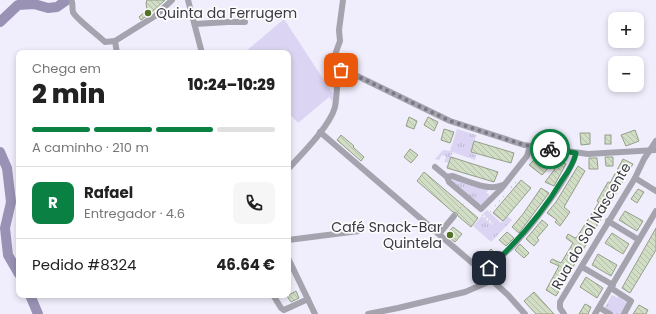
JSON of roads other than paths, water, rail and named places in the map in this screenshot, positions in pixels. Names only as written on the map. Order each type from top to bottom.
[{"type":"street","points":[[72,2],[73,12],[105,42],[116,41],[155,16],[172,0]]},
{"type":"street","points":[[188,0],[201,50]]},
{"type":"street","points":[[343,0],[339,30],[340,42],[332,63],[339,69],[353,74],[450,121],[493,136],[530,146],[576,153],[600,154],[653,150]]},
{"type":"street","points":[[195,24],[245,22]]},
{"type":"street","points":[[116,41],[116,50]]},
{"type":"street","points":[[291,166],[301,156],[332,115],[335,106],[339,69]]},
{"type":"street","points":[[320,132],[484,272],[525,314]]},
{"type":"street","name":"Rua do Sol Nascente","points":[[564,314],[560,308],[560,302],[608,221],[653,150],[656,142]]},
{"type":"street","points":[[435,167],[447,177],[449,182],[481,209],[527,156],[530,146]]},
{"type":"street","points":[[484,272],[518,240],[535,219],[555,192],[569,169],[576,153]]},
{"type":"street","points":[[447,177],[452,176],[489,188],[503,185]]},
{"type":"street","points":[[635,178],[656,191]]},
{"type":"street","points":[[489,188],[491,192],[490,200]]},
{"type":"street","points":[[595,314],[600,308],[656,211]]},
{"type":"street","points":[[439,234],[454,216]]},
{"type":"street","points":[[608,221],[639,240]]},
{"type":"street","points":[[291,240],[358,231]]},
{"type":"street","points":[[291,264],[315,314]]},
{"type":"street","points":[[582,267],[612,286],[631,301],[624,314]]},
{"type":"street","points":[[368,314],[465,292],[492,280]]},
{"type":"street","points":[[276,298],[281,308],[284,310],[308,298]]},
{"type":"street","points":[[600,308],[610,314]]},
{"type":"waterway","points":[[0,22],[18,5],[34,4],[48,8],[57,7],[67,0]]},
{"type":"waterway","points":[[0,152],[7,168],[11,202],[5,228],[8,255],[16,269]]},
{"type":"waterway","points":[[31,298],[38,314]]},
{"type":"place","name":"Quinta da Ferrugem","points":[[148,13]]},
{"type":"place","name":"Café Snack-Bar Quintela","points":[[450,235]]}]
